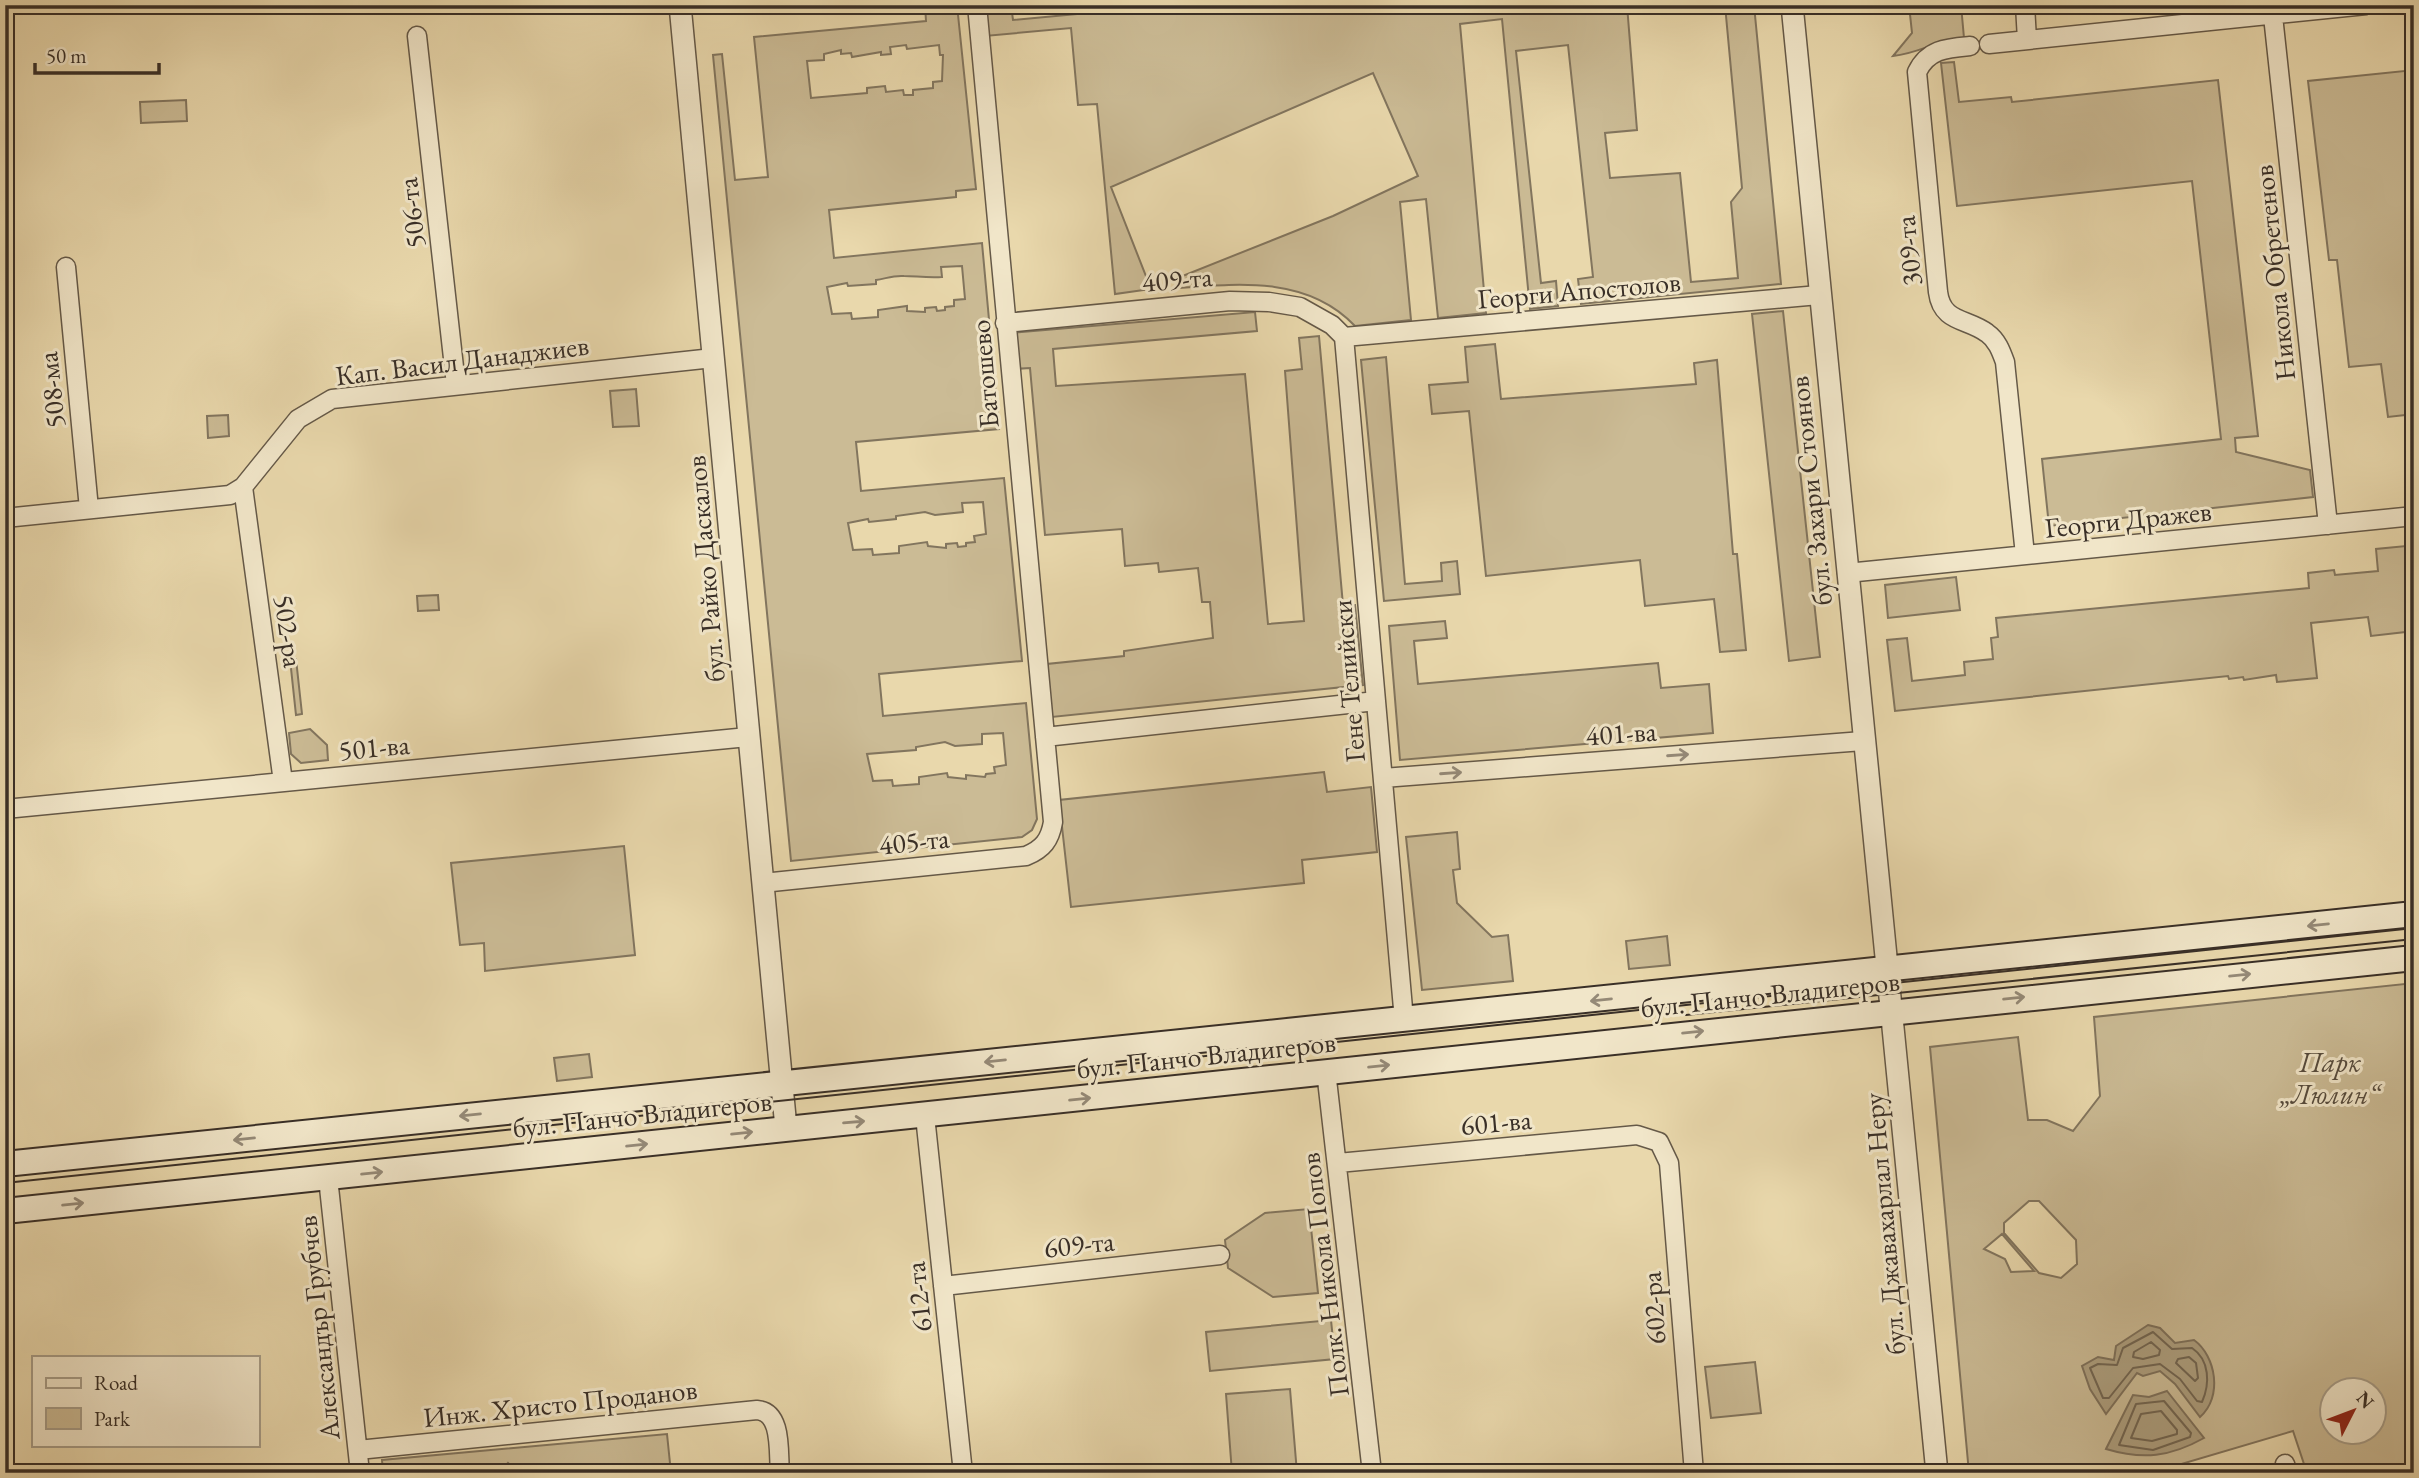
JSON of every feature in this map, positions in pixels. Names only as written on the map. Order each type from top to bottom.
[{"type":"main road","name":"бул. Панчо Владигеров","points":[[5,1164],[2414,914]]},
{"type":"main road","name":"бул. Панчо Владигеров","points":[[5,1211],[2414,958]]},
{"type":"street","name":"бул. Райко Даскалов","points":[[680,5],[786,1128]]},
{"type":"street","name":"Батошево","points":[[977,5],[1053,822]]},
{"type":"street","name":"бул. Захари Стоянов","points":[[1791,5],[1888,970]]},
{"type":"street","points":[[2025,5],[2027,40]]},
{"type":"street","points":[[1989,44],[2366,5]]},
{"type":"street","name":"Никола Обретенов","points":[[2273,16],[2328,525]]},
{"type":"street","name":"506-та","points":[[417,36],[456,385]]},
{"type":"street","name":"309-та","points":[[1970,46],[1928,55],[1916,81],[1940,301],[1950,316],[1988,334],[1999,346],[2005,362],[2025,555]]},
{"type":"street","name":"508-ма","points":[[66,267],[89,509]]},
{"type":"street","name":"Георги Апостолов","points":[[1344,337],[1819,295]]},
{"type":"street","name":"409-та","points":[[1005,323],[1230,301],[1269,302],[1300,307],[1332,325],[1344,337]]},
{"type":"street","name":"Гене Телийски","points":[[1344,337],[1404,1020]]},
{"type":"street","name":"Кап. Васил Данаджиев","points":[[243,488],[298,419],[332,399],[713,358]]},
{"type":"street","points":[[5,518],[230,495],[243,488]]},
{"type":"street","name":"502-ра","points":[[243,488],[283,782]]},
{"type":"street","name":"Георги Дражев","points":[[1847,573],[2414,516]]},
{"type":"street","points":[[1045,737],[1376,701]]},
{"type":"street","name":"501-ва","points":[[5,809],[748,737]]},
{"type":"street","name":"401-ва","points":[[1383,778],[1863,741]]},
{"type":"street","name":"405-та","points":[[762,883],[1026,856],[1045,844],[1053,822]]},
{"type":"street","name":"бул. Джавахарлал Неру","points":[[1888,970],[1937,1473]]},
{"type":"street","name":"Полк. Никола Попов","points":[[1326,1071],[1372,1473]]},
{"type":"street","name":"612-та","points":[[925,1116],[963,1473]]},
{"type":"street","name":"601-ва","points":[[1338,1163],[1637,1135],[1659,1142]]},
{"type":"street","name":"602-ра","points":[[1659,1142],[1669,1163],[1694,1473]]},
{"type":"street","name":"Александър Грубчев","points":[[328,1178],[360,1473]]},
{"type":"street","name":"609-та","points":[[943,1286],[1220,1255]]},
{"type":"street","name":"Инж. Христо Проданов","points":[[358,1450],[757,1410],[768,1413],[774,1421],[780,1473]]},
{"type":"green space","points":[[925,5],[957,5],[976,189],[956,191],[956,197],[829,210],[834,258],[982,243],[999,429],[856,442],[861,491],[1004,478],[1022,661],[879,674],[883,716],[1026,703],[1037,819],[1032,830],[1022,837],[791,861],[713,55],[722,54],[735,180],[768,177],[754,37],[926,21]],"holes":[[[906,45],[907,49],[939,45],[940,55],[943,55],[942,81],[933,82],[933,88],[913,90],[913,95],[904,95],[903,90],[886,92],[885,86],[867,88],[867,93],[811,98],[807,61],[824,60],[824,54],[841,50],[841,54],[851,53],[852,57],[881,52],[881,55],[891,54],[890,47]],[[962,266],[965,299],[954,300],[954,306],[945,307],[945,310],[937,311],[936,307],[925,308],[925,312],[907,311],[907,306],[878,310],[878,317],[852,319],[851,313],[832,314],[827,287],[847,283],[848,286],[876,284],[876,280],[896,276],[942,277],[941,267]],[[983,502],[986,534],[974,536],[975,542],[966,543],[966,546],[946,544],[946,548],[928,546],[927,542],[899,546],[899,553],[873,555],[872,549],[853,550],[848,523],[868,519],[869,522],[896,519],[896,516],[925,512],[935,515],[963,512],[962,503]],[[1003,733],[1006,765],[994,767],[995,773],[986,774],[985,777],[966,775],[966,779],[948,777],[947,773],[919,777],[919,784],[893,786],[892,780],[873,781],[867,754],[916,750],[916,747],[945,742],[955,746],[982,744],[982,734]]]},
{"type":"green space","points":[[982,5],[1011,5],[1013,20],[1173,5],[1627,5],[1637,130],[1605,133],[1610,178],[1680,173],[1691,282],[1738,278],[1731,202],[1742,188],[1725,5],[1754,5],[1781,284],[1581,304],[1578,279],[1593,277],[1568,45],[1516,51],[1541,283],[1556,281],[1558,306],[1530,309],[1502,19],[1460,24],[1486,313],[1438,318],[1426,199],[1400,202],[1411,320],[1355,326],[1337,310],[1296,291],[1250,285],[1180,288],[1175,279],[1333,216],[1418,176],[1373,73],[1111,187],[1151,289],[1115,294],[1097,104],[1078,105],[1071,28],[985,36]]},
{"type":"green space","points":[[1909,5],[1961,5],[1964,38],[1893,56],[1912,33]]},
{"type":"green space","points":[[1954,62],[1959,102],[2011,97],[2012,102],[2218,80],[2258,436],[2235,438],[2236,452],[2310,470],[2313,497],[2049,526],[2042,459],[2221,439],[2192,181],[1957,206],[1941,63]]},
{"type":"green space","points":[[2414,70],[2414,414],[2388,417],[2381,364],[2349,367],[2337,260],[2329,260],[2308,81]]},
{"type":"green space","points":[[186,100],[187,121],[141,123],[140,102]]},
{"type":"green space","points":[[1783,311],[1820,657],[1789,661],[1752,314]]},
{"type":"green space","points":[[1255,312],[1257,331],[1053,349],[1056,386],[1245,374],[1268,624],[1304,621],[1285,371],[1302,369],[1299,338],[1319,336],[1343,605],[1355,605],[1363,685],[1052,717],[1047,664],[1124,656],[1124,651],[1213,638],[1210,602],[1202,602],[1198,568],[1159,572],[1158,563],[1125,566],[1122,529],[1045,535],[1030,368],[1014,369],[1011,333]]},
{"type":"green space","points":[[1495,344],[1501,399],[1696,384],[1694,363],[1717,360],[1733,554],[1737,554],[1746,650],[1720,652],[1714,599],[1645,606],[1640,560],[1486,576],[1469,411],[1432,414],[1429,385],[1468,382],[1465,347]]},
{"type":"green space","points":[[1386,357],[1405,584],[1442,581],[1441,563],[1457,561],[1460,594],[1384,601],[1361,360]]},
{"type":"green space","points":[[636,389],[639,426],[613,427],[610,391]]},
{"type":"green space","points":[[228,415],[229,436],[208,438],[207,416]]},
{"type":"green space","points":[[2406,546],[2414,631],[2371,636],[2368,617],[2311,623],[2317,678],[2277,682],[2276,675],[2244,680],[2243,677],[2229,679],[2228,676],[1895,711],[1887,640],[1907,638],[1912,681],[1965,675],[1964,662],[1993,659],[1991,638],[1998,637],[1996,618],[2309,588],[2308,573],[2334,570],[2335,575],[2378,571],[2376,549]]},
{"type":"green space","points":[[1956,577],[1960,610],[1888,618],[1885,585]]},
{"type":"green space","points":[[438,595],[439,610],[418,611],[417,596]]},
{"type":"green space","points":[[1445,621],[1447,638],[1414,641],[1418,684],[1658,663],[1661,688],[1709,684],[1713,733],[1400,760],[1389,626]]},
{"type":"green space","points":[[290,659],[296,659],[302,714],[296,715]]},
{"type":"green space","points":[[310,729],[327,745],[328,760],[301,763],[291,754],[289,733]]},
{"type":"green space","points":[[1324,772],[1327,792],[1371,787],[1377,852],[1302,860],[1304,883],[1071,907],[1059,800]]},
{"type":"green space","points":[[1457,832],[1460,869],[1453,870],[1457,903],[1492,937],[1508,935],[1513,981],[1422,990],[1406,837]]},
{"type":"green space","points":[[624,846],[635,955],[485,971],[484,943],[460,945],[451,863]]},
{"type":"green space","points":[[1667,936],[1670,965],[1629,969],[1626,941]]},
{"type":"green space","name":"Парк „Люлин“","points":[[2414,983],[2414,1473],[2307,1473],[2293,1431],[2151,1473],[1969,1473],[1930,1047],[2018,1037],[2028,1120],[2047,1120],[2073,1131],[2100,1096],[2094,1017]],"holes":[[[2029,1201],[2039,1201],[2076,1240],[2077,1264],[2061,1278],[2039,1273],[2004,1233],[2004,1223]],[[2002,1234],[2034,1271],[2011,1272],[2005,1259],[1984,1249]]]},
{"type":"green space","points":[[589,1054],[592,1077],[557,1081],[554,1058]]},
{"type":"green space","points":[[1309,1209],[1318,1293],[1273,1297],[1228,1268],[1225,1240],[1265,1213]]},
{"type":"green space","points":[[1331,1320],[1335,1359],[1210,1371],[1206,1332]]},
{"type":"green space","points":[[1755,1362],[1761,1413],[1711,1418],[1705,1367]]},
{"type":"green space","points":[[1290,1389],[1297,1473],[1232,1473],[1226,1394]]},
{"type":"green space","points":[[667,1434],[671,1473],[520,1473],[508,1463],[499,1473],[383,1473],[382,1460]]},
{"type":"water","points":[[2148,1325],[2160,1328],[2175,1343],[2194,1340],[2202,1347],[2212,1366],[2214,1388],[2212,1399],[2200,1417],[2175,1384],[2160,1371],[2143,1376],[2137,1373],[2106,1414],[2090,1389],[2082,1366],[2098,1357],[2114,1360],[2116,1346]]},
{"type":"water","points":[[2167,1391],[2204,1438],[2180,1449],[2156,1455],[2132,1455],[2106,1449],[2133,1395],[2149,1397]]},
{"type":"tram line","points":[[5,1183],[2414,928]]},
{"type":"tram line","points":[[1686,1015],[2414,939]]}]
